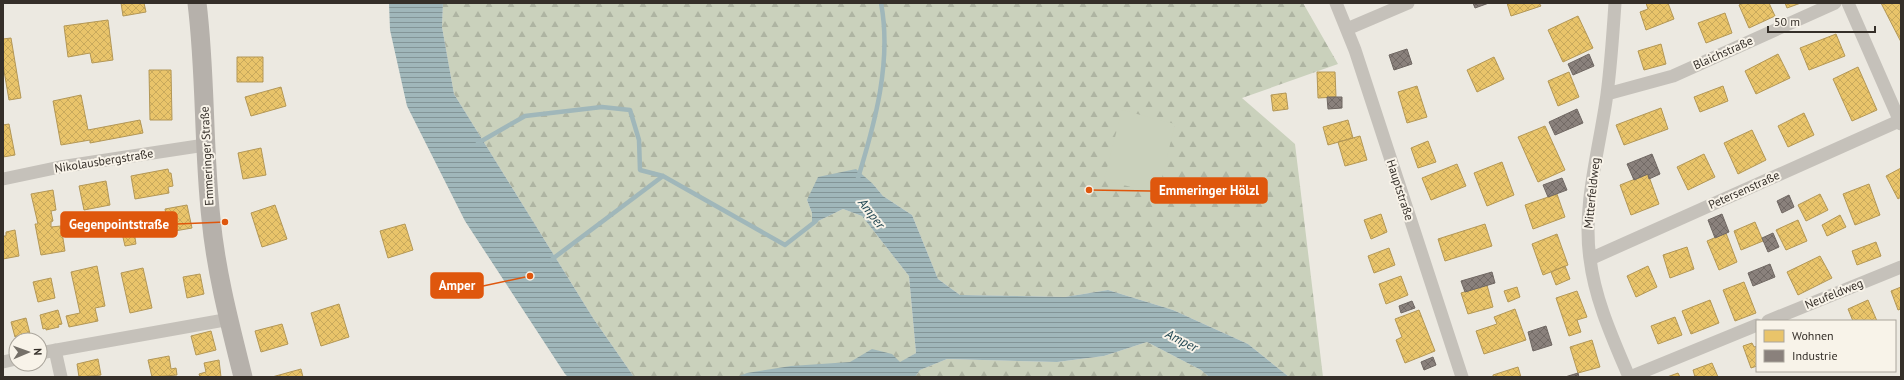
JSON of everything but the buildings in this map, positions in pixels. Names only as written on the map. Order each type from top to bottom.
[{"type":"street","name":"Emmeringer Straße","points":[[197,3],[203,56],[205,145],[211,220],[219,270],[244,377]]},
{"type":"street","name":"Hauptstraße","points":[[1336,3],[1347,29],[1462,377]]},
{"type":"street","points":[[1347,29],[1408,3]]},
{"type":"street","name":"Mitterfeldweg","points":[[1615,3],[1607,94],[1594,169],[1588,230],[1590,259],[1601,307],[1629,377]]},
{"type":"street","name":"Blaichstraße","points":[[1607,94],[1674,76],[1835,3]]},
{"type":"street","points":[[1848,3],[1900,123]]},
{"type":"street","name":"Petersenstraße","points":[[1590,259],[1900,123]]},
{"type":"street","name":"Nikolausbergstraße","points":[[3,179],[60,168],[205,145]]},
{"type":"street","name":"Neufeldweg","points":[[1770,320],[1901,267]]},
{"type":"street","points":[[48,351],[230,319]]},
{"type":"street","points":[[1629,377],[1756,325]]},
{"type":"street","points":[[55,350],[61,377]]},
{"type":"green space","points":[[443,3],[1303,3],[1338,64],[1242,98],[1295,144],[1323,377],[1289,377],[1248,344],[1173,310],[1108,290],[1065,297],[960,295],[938,279],[912,215],[883,196],[873,184],[807,200],[812,213],[812,224],[843,209],[862,216],[909,276],[916,353],[877,377],[634,377],[593,318],[454,94],[442,27]]},
{"type":"green space","points":[[1122,110],[1175,124],[1158,194],[1104,180]]},
{"type":"green space","points":[[1147,342],[1201,370],[1209,377],[915,377],[920,370],[947,359],[1057,362],[1104,356]]},
{"type":"water","points":[[389,3],[443,3],[442,27],[454,94],[593,318],[634,377],[568,377],[565,374],[465,221],[407,106],[390,30]]},
{"type":"water","points":[[856,169],[873,184],[883,196],[912,215],[938,279],[960,295],[1065,297],[1108,290],[1173,310],[1248,344],[1289,377],[1209,377],[1201,370],[1147,342],[1104,356],[1057,362],[947,359],[920,370],[915,377],[737,377],[747,373],[791,366],[850,362],[872,349],[892,354],[900,362],[916,353],[909,276],[862,216],[843,209],[812,224],[812,213],[807,200],[818,177]]},
{"type":"waterway","points":[[858,178],[876,114],[880,92],[884,47],[884,25],[881,3]]},
{"type":"waterway","points":[[478,143],[525,116],[602,107],[630,110],[639,140],[640,170],[663,176],[785,245],[816,221]]},
{"type":"waterway","name":"Amper","points":[[551,260],[663,176]]},
{"type":"place","name":"Emmeringer Hölzl","points":[[1089,190]]},
{"type":"place","name":"Gegenpointstraße","points":[[225,222]]},
{"type":"place","name":"Amper","points":[[530,276]]}]
